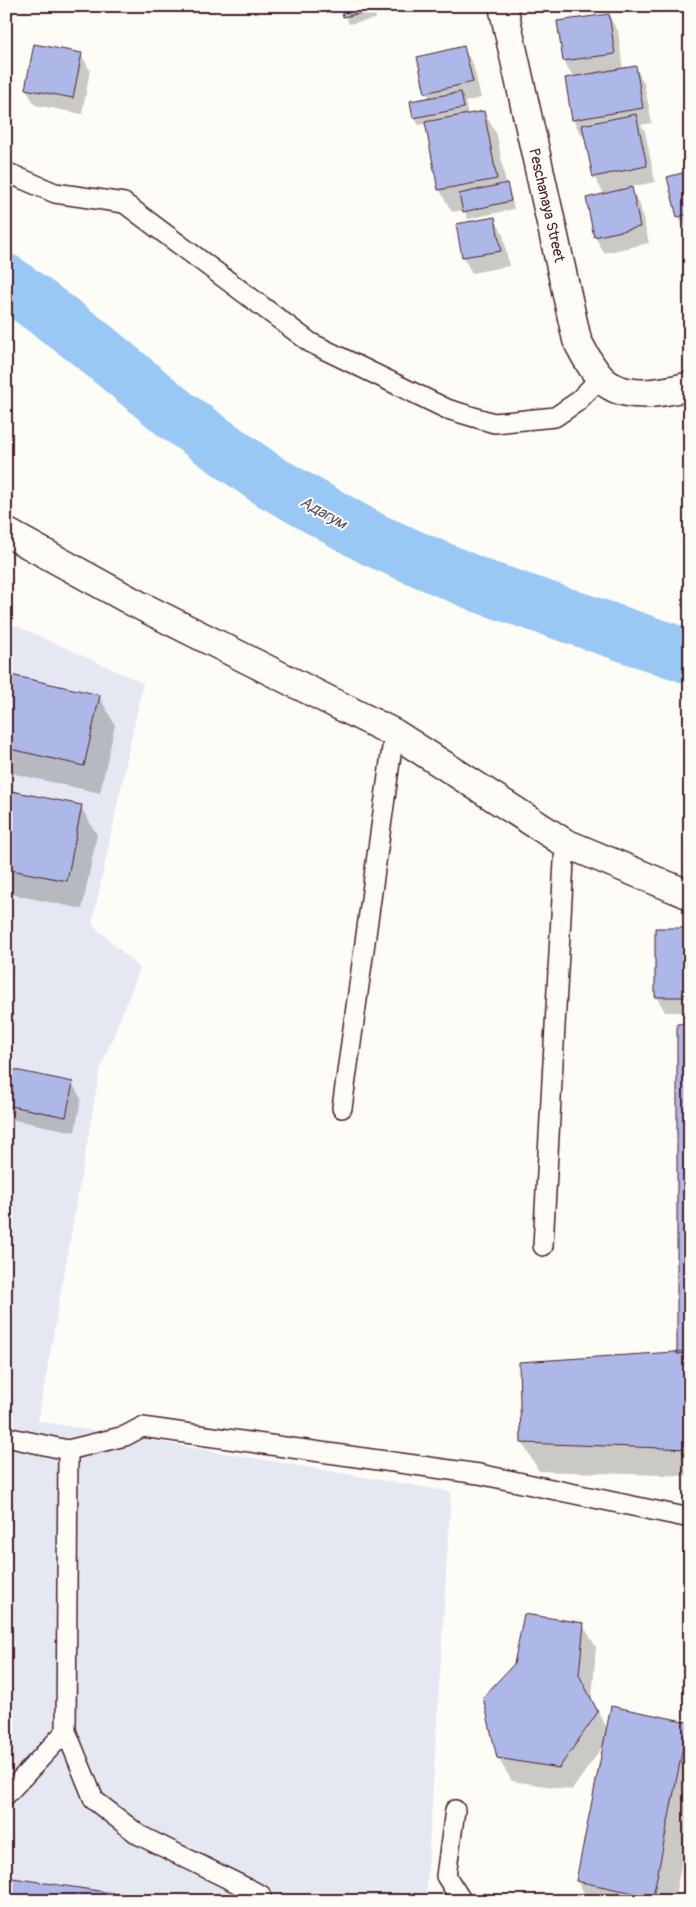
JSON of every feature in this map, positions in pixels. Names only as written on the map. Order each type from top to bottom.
[{"type":"street","name":"Peschanaya Street","points":[[502,6],[577,340],[608,384]]},
{"type":"street","points":[[608,384],[643,394],[690,386]]},
{"type":"street","points":[[6,532],[135,602],[394,733],[565,843],[690,896]]},
{"type":"lane","points":[[6,172],[55,193],[124,203],[311,343],[447,410],[494,423],[556,417],[608,384]]},
{"type":"lane","points":[[342,1108],[394,733]]},
{"type":"lane","points":[[543,1246],[565,843]]},
{"type":"lane","points":[[6,1437],[68,1450],[125,1436],[142,1427],[479,1474],[690,1518]]},
{"type":"lane","points":[[68,1450],[66,1731],[94,1800],[139,1835],[261,1895],[262,1901]]},
{"type":"lane","points":[[6,1795],[66,1731]]},
{"type":"lane","points":[[455,1810],[446,1876],[462,1901]]},
{"type":"shaded area","points":[[6,621],[143,683],[92,924],[140,969],[100,1069],[38,1421],[451,1492],[426,1901],[6,1901]]},
{"type":"building","points":[[341,6],[371,6],[372,11],[343,17]]},
{"type":"building","points":[[609,14],[615,54],[563,61],[557,21]]},
{"type":"building","points":[[34,44],[82,53],[73,98],[25,89]]},
{"type":"building","points":[[464,46],[473,82],[425,93],[417,57]]},
{"type":"building","points":[[636,66],[643,108],[572,120],[565,78]]},
{"type":"building","points":[[461,92],[464,108],[413,118],[410,101]]},
{"type":"building","points":[[484,111],[497,179],[438,190],[425,122]]},
{"type":"building","points":[[636,114],[647,166],[593,177],[582,125]]},
{"type":"building","points":[[690,171],[690,214],[677,217],[667,177]]},
{"type":"building","points":[[507,183],[511,201],[463,212],[459,194]]},
{"type":"building","points":[[632,187],[640,227],[594,237],[586,198]]},
{"type":"building","points":[[495,217],[501,251],[462,257],[456,224]]},
{"type":"building","points":[[6,674],[100,695],[84,766],[6,748]]},
{"type":"building","points":[[6,790],[82,805],[67,881],[6,869]]},
{"type":"building","points":[[655,928],[686,928],[687,997],[655,997]]},
{"type":"building","points":[[690,1023],[690,1353],[677,1354],[677,1024]]},
{"type":"building","points":[[10,1069],[73,1082],[66,1117],[6,1105],[6,1090]]},
{"type":"building","points":[[690,1351],[690,1449],[521,1443],[519,1362]]},
{"type":"building","points":[[524,1614],[584,1623],[579,1675],[598,1712],[559,1768],[497,1758],[483,1697],[514,1664]]},
{"type":"building","points":[[611,1706],[688,1722],[653,1897],[576,1881]]},
{"type":"building","points":[[6,1877],[166,1901],[6,1901]]},
{"type":"waterway","name":"Адагум","points":[[6,281],[87,341],[176,415],[269,481],[374,540],[481,586],[690,657]]}]
